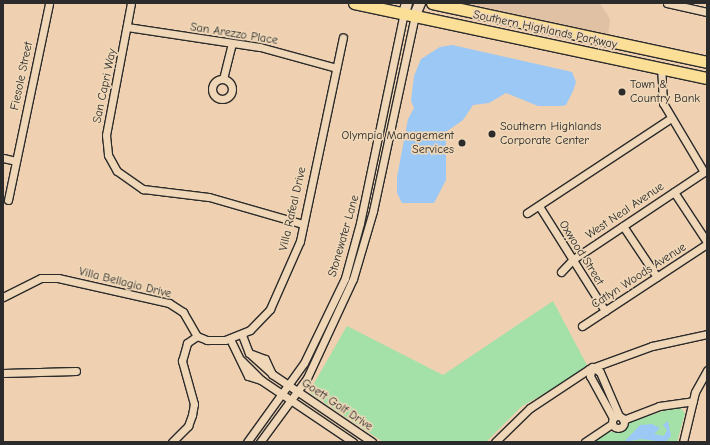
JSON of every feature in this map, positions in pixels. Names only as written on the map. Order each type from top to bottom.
[{"type":"main road","name":"Southern Highlands Parkway","points":[[354,3],[409,11],[661,69],[707,78]]},
{"type":"main road","points":[[409,11],[420,3]]},
{"type":"main road","name":"Southern Highlands Parkway","points":[[432,3],[707,62]]},
{"type":"main road","points":[[590,53],[594,38]]},
{"type":"street","name":"Fiesole Street","points":[[8,200],[49,3]]},
{"type":"street","name":"San Capri Way","points":[[131,3],[106,135],[108,155],[117,171],[143,189],[209,197],[303,224]]},
{"type":"street","points":[[667,3],[707,12]]},
{"type":"street","name":"Stonewater Lane","points":[[247,442],[284,394],[318,338],[348,266],[409,11]]},
{"type":"street","name":"Stonewater Lane","points":[[260,442],[298,393],[338,316],[362,252],[409,11]]},
{"type":"street","name":"San Arezzo Place","points":[[127,27],[272,50],[336,68]]},
{"type":"street","name":"Villa Rafeal Drive","points":[[230,339],[242,335],[262,320],[276,298],[303,224],[343,37]]},
{"type":"street","points":[[223,79],[232,44]]},
{"type":"street","points":[[527,213],[671,118],[661,93],[661,69]]},
{"type":"street","name":"West Neal Avenue","points":[[561,272],[572,260],[704,172],[671,118]]},
{"type":"street","points":[[3,158],[16,161]]},
{"type":"street","points":[[674,192],[707,243]]},
{"type":"street","name":"Oxwood Street","points":[[539,206],[605,311]]},
{"type":"street","points":[[623,226],[657,277]]},
{"type":"street","name":"Catlyn Woods Avenue","points":[[582,326],[707,243]]},
{"type":"street","name":"Villa Bellagio Drive","points":[[3,297],[41,278],[58,278],[169,303],[183,312],[197,336]]},
{"type":"street","points":[[495,442],[549,394],[592,367],[652,346],[707,334]]},
{"type":"street","name":"Goett Golf Drive","points":[[242,335],[249,353],[272,374],[372,442]]},
{"type":"street","points":[[172,442],[188,426],[194,404],[182,361],[187,343],[197,336],[216,341],[230,339]]},
{"type":"street","name":"Goett Golf Drive","points":[[230,339],[240,359],[261,380],[284,394],[353,442]]},
{"type":"street","points":[[592,367],[600,372],[611,397],[617,420]]},
{"type":"street","points":[[592,367],[590,376],[603,401],[617,420]]},
{"type":"street","points":[[3,373],[76,370]]},
{"type":"street","points":[[683,442],[693,401],[707,370]]},
{"type":"street","points":[[603,401],[611,397]]},
{"type":"street","points":[[585,442],[617,420],[659,406],[693,401]]},
{"type":"shaded area","points":[[463,3],[600,3],[610,19],[608,36]]},
{"type":"green space","points":[[553,301],[589,369],[522,406],[486,442],[383,442],[309,392],[347,326],[443,375]]},
{"type":"green space","points":[[679,406],[685,413],[677,442],[593,442],[610,432],[623,432],[630,422]]},
{"type":"water","points":[[452,45],[572,72],[576,82],[566,105],[538,106],[506,93],[489,103],[473,105],[463,120],[446,132],[446,180],[434,203],[402,203],[397,193],[397,177],[408,119],[414,108],[411,101],[414,76],[421,59],[440,47]]},
{"type":"water","points":[[668,421],[671,436],[665,442],[641,439],[624,442],[640,425],[652,424],[660,428],[654,434],[664,436],[667,430],[663,425]]},
{"type":"place","name":"Town & Country Bank","points":[[622,92]]},
{"type":"place","name":"Southern Highlands Corporate Center","points":[[492,134]]},
{"type":"place","name":"Olympia Management Services","points":[[462,143]]}]
